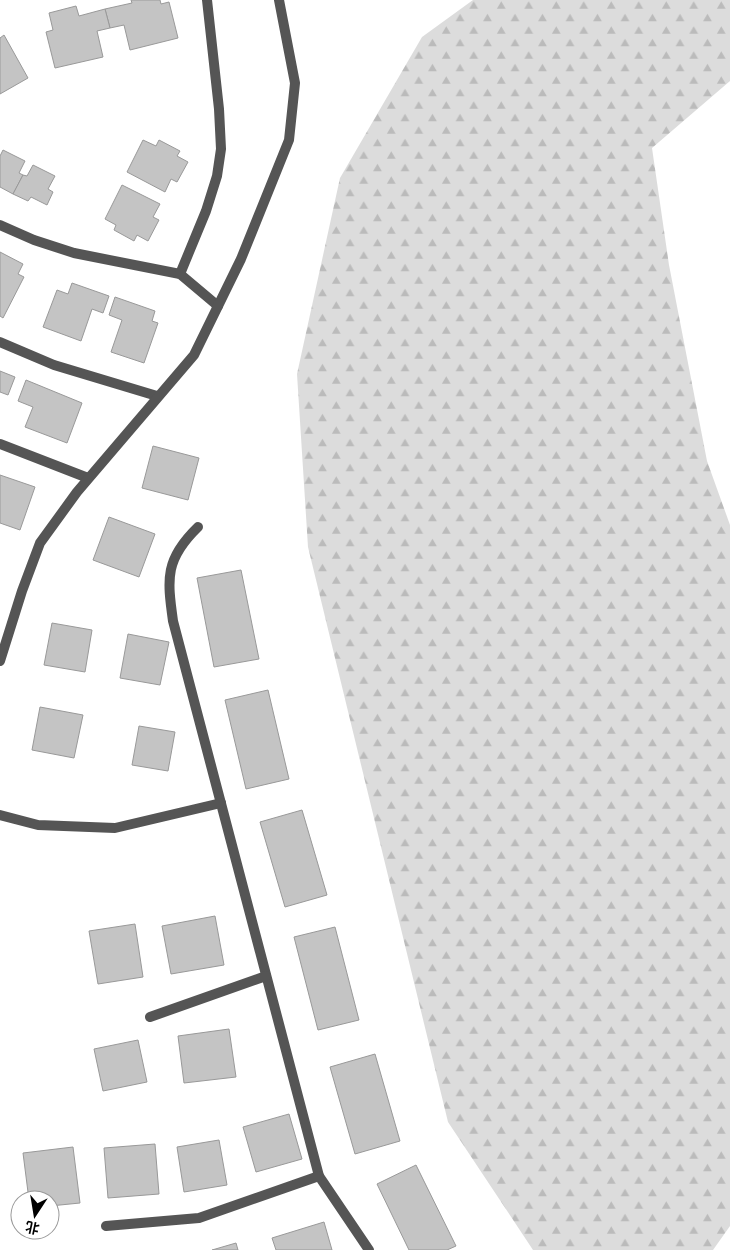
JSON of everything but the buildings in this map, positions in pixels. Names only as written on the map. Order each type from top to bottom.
[{"type":"street","points":[[180,274],[206,211],[217,176],[221,149],[219,110],[207,0]]},
{"type":"street","points":[[0,661],[22,591],[40,543],[88,478],[194,355],[240,259],[289,140],[295,83],[279,0]]},
{"type":"street","points":[[0,225],[34,240],[74,253],[180,274],[218,306]]},
{"type":"street","points":[[0,342],[54,365],[157,396]]},
{"type":"street","points":[[0,444],[88,478]]},
{"type":"street","points":[[198,527],[182,542],[172,564],[168,588],[172,621],[319,1176],[368,1250]]},
{"type":"street","points":[[0,815],[38,825],[115,828],[221,803]]},
{"type":"street","points":[[150,1017],[266,976]]},
{"type":"street","points":[[106,1226],[199,1218],[319,1176]]},
{"type":"green space","points":[[473,0],[730,0],[730,81],[652,148],[669,265],[707,461],[730,525],[730,1226],[713,1250],[533,1250],[448,1122],[308,547],[297,374],[340,178],[422,37]]}]
